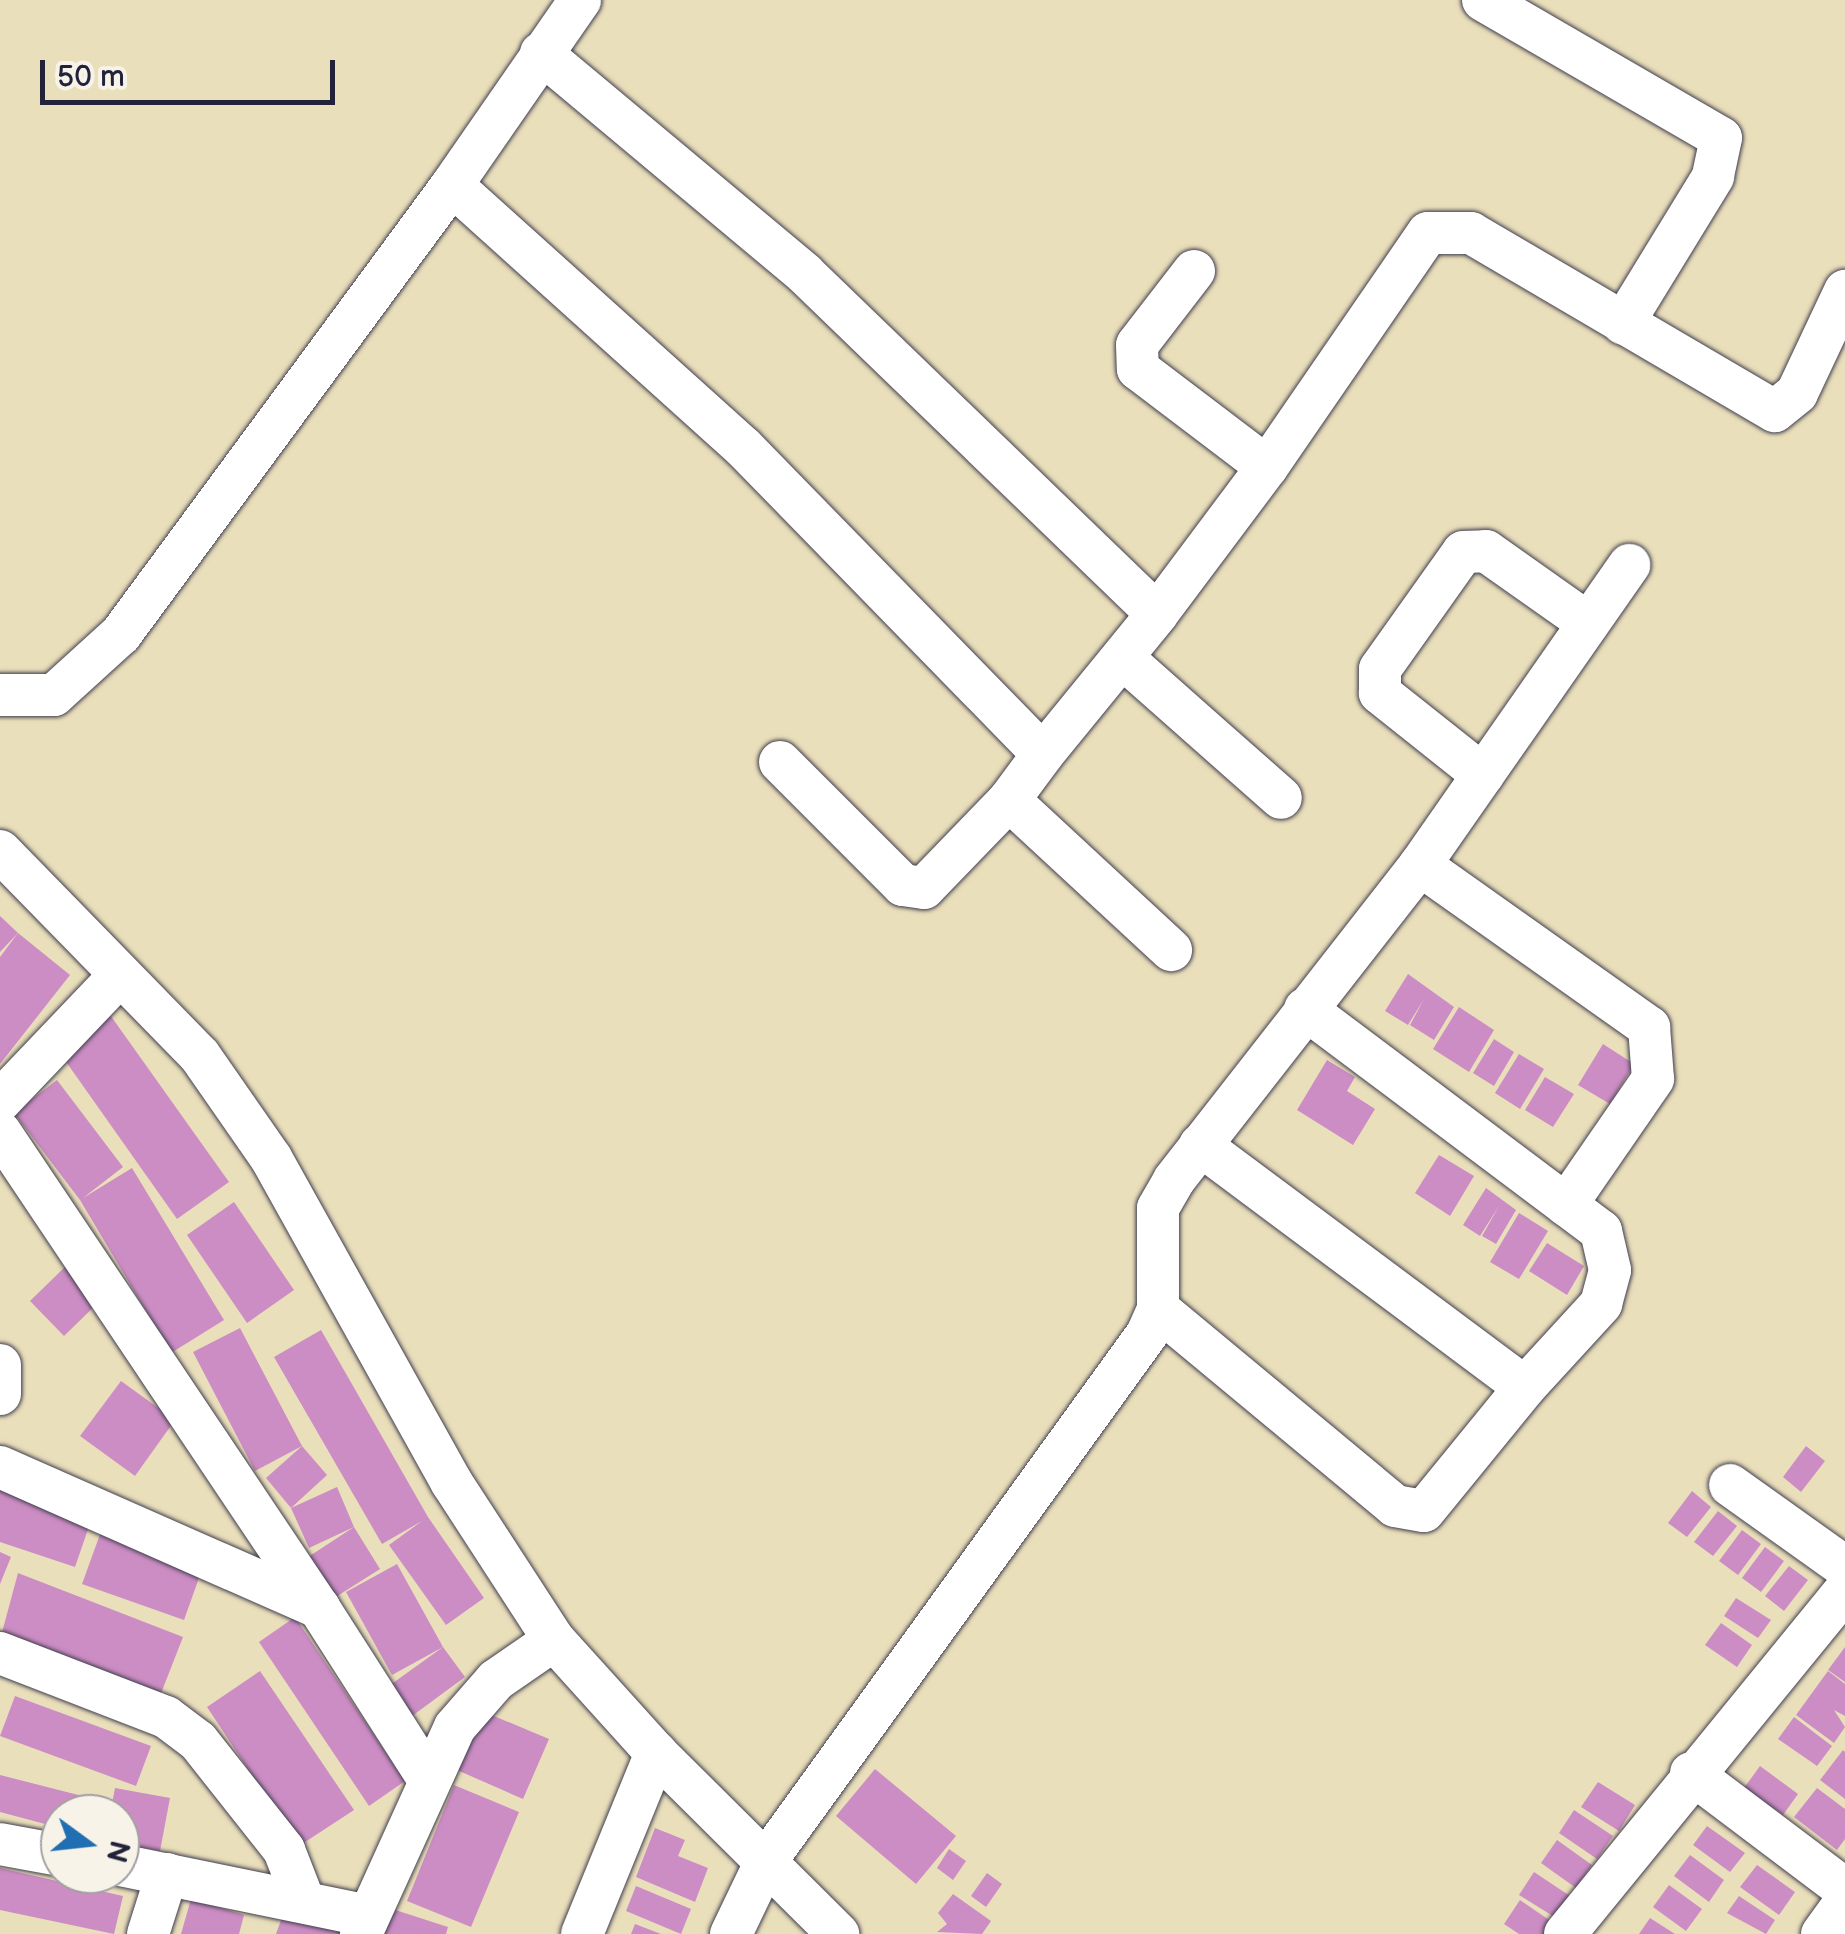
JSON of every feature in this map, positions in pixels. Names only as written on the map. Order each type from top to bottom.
[{"type":"street","points":[[0,695],[54,694],[121,634],[452,185],[580,0]]},
{"type":"street","points":[[1483,0],[1721,138],[1713,177],[1623,324]]},
{"type":"street","points":[[540,53],[805,274],[1156,614]]},
{"type":"street","points":[[452,185],[742,447],[1044,754]]},
{"type":"street","points":[[780,762],[903,885],[924,888],[1010,800],[1125,660],[1268,467],[1428,232],[1471,233],[1774,410],[1797,393],[1845,291]]},
{"type":"street","points":[[1194,271],[1137,345],[1138,369],[1268,467]]},
{"type":"street","points":[[1483,776],[1380,692],[1380,669],[1463,552],[1486,552],[1588,623]]},
{"type":"street","points":[[731,1934],[766,1861],[1147,1334],[1158,1309],[1158,1208],[1304,1009],[1420,866],[1628,565]]},
{"type":"street","points":[[1125,660],[1281,798]]},
{"type":"street","points":[[1010,800],[1170,950]]},
{"type":"street","points":[[0,851],[118,977],[200,1056],[271,1158],[452,1483],[554,1640],[656,1753],[838,1934]]},
{"type":"street","points":[[1420,866],[1649,1027],[1654,1079],[1566,1205]]},
{"type":"street","points":[[0,1101],[118,977]]},
{"type":"street","points":[[1158,1309],[1395,1506],[1424,1512],[1525,1387],[1602,1304],[1610,1270],[1600,1231],[1304,1009]]},
{"type":"street","points":[[0,1132],[319,1608],[429,1780]]},
{"type":"street","points":[[1200,1146],[1525,1387]]},
{"type":"street","points":[[0,1365],[0,1394]]},
{"type":"street","points":[[0,1467],[319,1608]]},
{"type":"street","points":[[1730,1485],[1845,1567]]},
{"type":"street","points":[[1565,1934],[1691,1774],[1845,1591]]},
{"type":"street","points":[[140,1869],[304,1898],[364,1925],[455,1727],[496,1680],[554,1640]]},
{"type":"street","points":[[0,1652],[166,1717],[198,1741],[284,1850],[304,1898]]},
{"type":"street","points":[[582,1934],[656,1753]]},
{"type":"street","points":[[1691,1774],[1839,1900]]},
{"type":"street","points":[[0,1844],[40,1851]]},
{"type":"street","points":[[148,1934],[167,1874]]},
{"type":"building","points":[[0,916],[18,933],[0,952]]},
{"type":"building","points":[[18,933],[70,975],[0,1064],[0,957]]},
{"type":"building","points":[[1408,974],[1454,1007],[1434,1040],[1410,1025],[1424,999],[1408,1025],[1385,1011]]},
{"type":"building","points":[[1459,1007],[1494,1030],[1469,1072],[1433,1049]]},
{"type":"building","points":[[108,1012],[229,1182],[177,1219],[57,1049]]},
{"type":"building","points":[[1494,1039],[1514,1052],[1494,1086],[1473,1073]]},
{"type":"building","points":[[1603,1044],[1634,1064],[1610,1104],[1578,1085]]},
{"type":"building","points":[[1519,1054],[1544,1069],[1520,1109],[1495,1093]]},
{"type":"building","points":[[1327,1060],[1355,1077],[1347,1091],[1375,1109],[1353,1145],[1297,1110]]},
{"type":"building","points":[[1545,1077],[1574,1094],[1553,1127],[1525,1110]]},
{"type":"building","points":[[57,1080],[123,1167],[83,1198],[132,1168],[224,1320],[171,1353],[80,1200],[14,1113]]},
{"type":"building","points":[[1439,1155],[1474,1176],[1450,1216],[1415,1193]]},
{"type":"building","points":[[1486,1188],[1516,1210],[1496,1244],[1482,1236],[1499,1206],[1480,1236],[1463,1225]]},
{"type":"building","points":[[234,1202],[294,1290],[247,1323],[187,1235]]},
{"type":"building","points":[[1519,1213],[1548,1231],[1519,1279],[1490,1262]]},
{"type":"building","points":[[1547,1243],[1584,1266],[1567,1295],[1529,1271]]},
{"type":"building","points":[[68,1264],[102,1299],[64,1336],[30,1301]]},
{"type":"building","points":[[240,1328],[302,1446],[255,1471],[193,1352]]},
{"type":"building","points":[[321,1330],[428,1517],[484,1598],[446,1625],[389,1545],[422,1521],[382,1544],[274,1357]]},
{"type":"building","points":[[121,1381],[175,1420],[135,1476],[80,1436]]},
{"type":"building","points":[[302,1446],[327,1475],[291,1508],[266,1478]]},
{"type":"building","points":[[1806,1446],[1825,1461],[1801,1492],[1783,1477]]},
{"type":"building","points":[[0,1481],[94,1512],[75,1567],[0,1542]]},
{"type":"building","points":[[337,1487],[354,1527],[309,1548],[291,1508]]},
{"type":"building","points":[[1692,1491],[1711,1507],[1687,1537],[1668,1523]]},
{"type":"building","points":[[1718,1511],[1737,1526],[1713,1556],[1694,1542]]},
{"type":"building","points":[[103,1526],[205,1561],[184,1620],[82,1584]]},
{"type":"building","points":[[354,1527],[380,1569],[331,1600],[305,1559]]},
{"type":"building","points":[[1742,1530],[1761,1544],[1738,1575],[1719,1561]]},
{"type":"building","points":[[1765,1547],[1784,1561],[1761,1592],[1742,1578]]},
{"type":"building","points":[[0,1552],[11,1557],[0,1584]]},
{"type":"building","points":[[397,1564],[443,1647],[392,1675],[346,1592]]},
{"type":"building","points":[[1789,1566],[1808,1580],[1784,1611],[1765,1596]]},
{"type":"building","points":[[18,1573],[183,1637],[158,1701],[0,1640]]},
{"type":"building","points":[[1736,1598],[1771,1620],[1758,1638],[1724,1616]]},
{"type":"building","points":[[295,1617],[405,1781],[369,1806],[259,1642]]},
{"type":"building","points":[[1721,1623],[1752,1645],[1737,1667],[1705,1645]]},
{"type":"building","points":[[443,1647],[465,1677],[408,1719],[386,1688]]},
{"type":"building","points":[[1845,1647],[1845,1682],[1828,1670]]},
{"type":"building","points":[[260,1671],[354,1810],[299,1846],[207,1707]]},
{"type":"building","points":[[1828,1671],[1845,1684],[1845,1716],[1834,1710],[1845,1727],[1834,1743],[1796,1715]]},
{"type":"building","points":[[15,1696],[151,1746],[136,1786],[0,1736]]},
{"type":"building","points":[[482,1711],[549,1739],[523,1799],[457,1770]]},
{"type":"building","points":[[1794,1717],[1832,1746],[1817,1766],[1778,1739]]},
{"type":"building","points":[[1845,1752],[1845,1799],[1820,1780]]},
{"type":"building","points":[[1760,1766],[1798,1794],[1783,1815],[1744,1788]]},
{"type":"building","points":[[875,1769],[956,1836],[916,1884],[836,1816]]},
{"type":"building","points":[[0,1775],[75,1794],[40,1794],[40,1823],[0,1812]]},
{"type":"building","points":[[1598,1782],[1635,1805],[1619,1831],[1581,1807]]},
{"type":"building","points":[[454,1785],[519,1812],[471,1927],[407,1901]]},
{"type":"building","points":[[115,1788],[170,1798],[160,1851],[140,1848],[140,1794],[114,1794]]},
{"type":"building","points":[[1817,1788],[1845,1809],[1845,1839],[1837,1850],[1794,1817]]},
{"type":"building","points":[[1574,1810],[1613,1836],[1597,1859],[1559,1833]]},
{"type":"building","points":[[1707,1826],[1745,1853],[1730,1872],[1693,1845]]},
{"type":"building","points":[[655,1828],[685,1840],[678,1856],[708,1868],[695,1902],[636,1877]]},
{"type":"building","points":[[1557,1840],[1592,1865],[1576,1888],[1541,1863]]},
{"type":"building","points":[[949,1849],[966,1861],[953,1880],[937,1868]]},
{"type":"building","points":[[1690,1855],[1724,1880],[1709,1902],[1674,1876]]},
{"type":"building","points":[[1757,1865],[1795,1892],[1779,1915],[1740,1887]]},
{"type":"building","points":[[0,1868],[40,1877],[40,1894],[123,1896],[114,1934],[0,1910]]},
{"type":"building","points":[[1534,1872],[1570,1896],[1556,1918],[1519,1895]]},
{"type":"building","points":[[987,1873],[1002,1884],[986,1907],[971,1896]]},
{"type":"building","points":[[1669,1885],[1702,1909],[1686,1931],[1653,1907]]},
{"type":"building","points":[[636,1886],[691,1909],[681,1934],[626,1911]]},
{"type":"building","points":[[953,1894],[991,1921],[982,1934],[937,1932],[947,1924],[938,1913]]},
{"type":"building","points":[[1739,1896],[1775,1920],[1766,1934],[1727,1913]]},
{"type":"building","points":[[191,1899],[244,1915],[239,1934],[181,1934]]},
{"type":"building","points":[[1520,1900],[1552,1922],[1544,1934],[1519,1934],[1504,1924]]},
{"type":"building","points":[[383,1906],[448,1927],[446,1934],[374,1934]]},
{"type":"building","points":[[285,1909],[342,1930],[340,1934],[276,1934]]},
{"type":"building","points":[[1650,1918],[1675,1934],[1639,1934]]},
{"type":"building","points":[[635,1924],[661,1934],[631,1934]]}]
